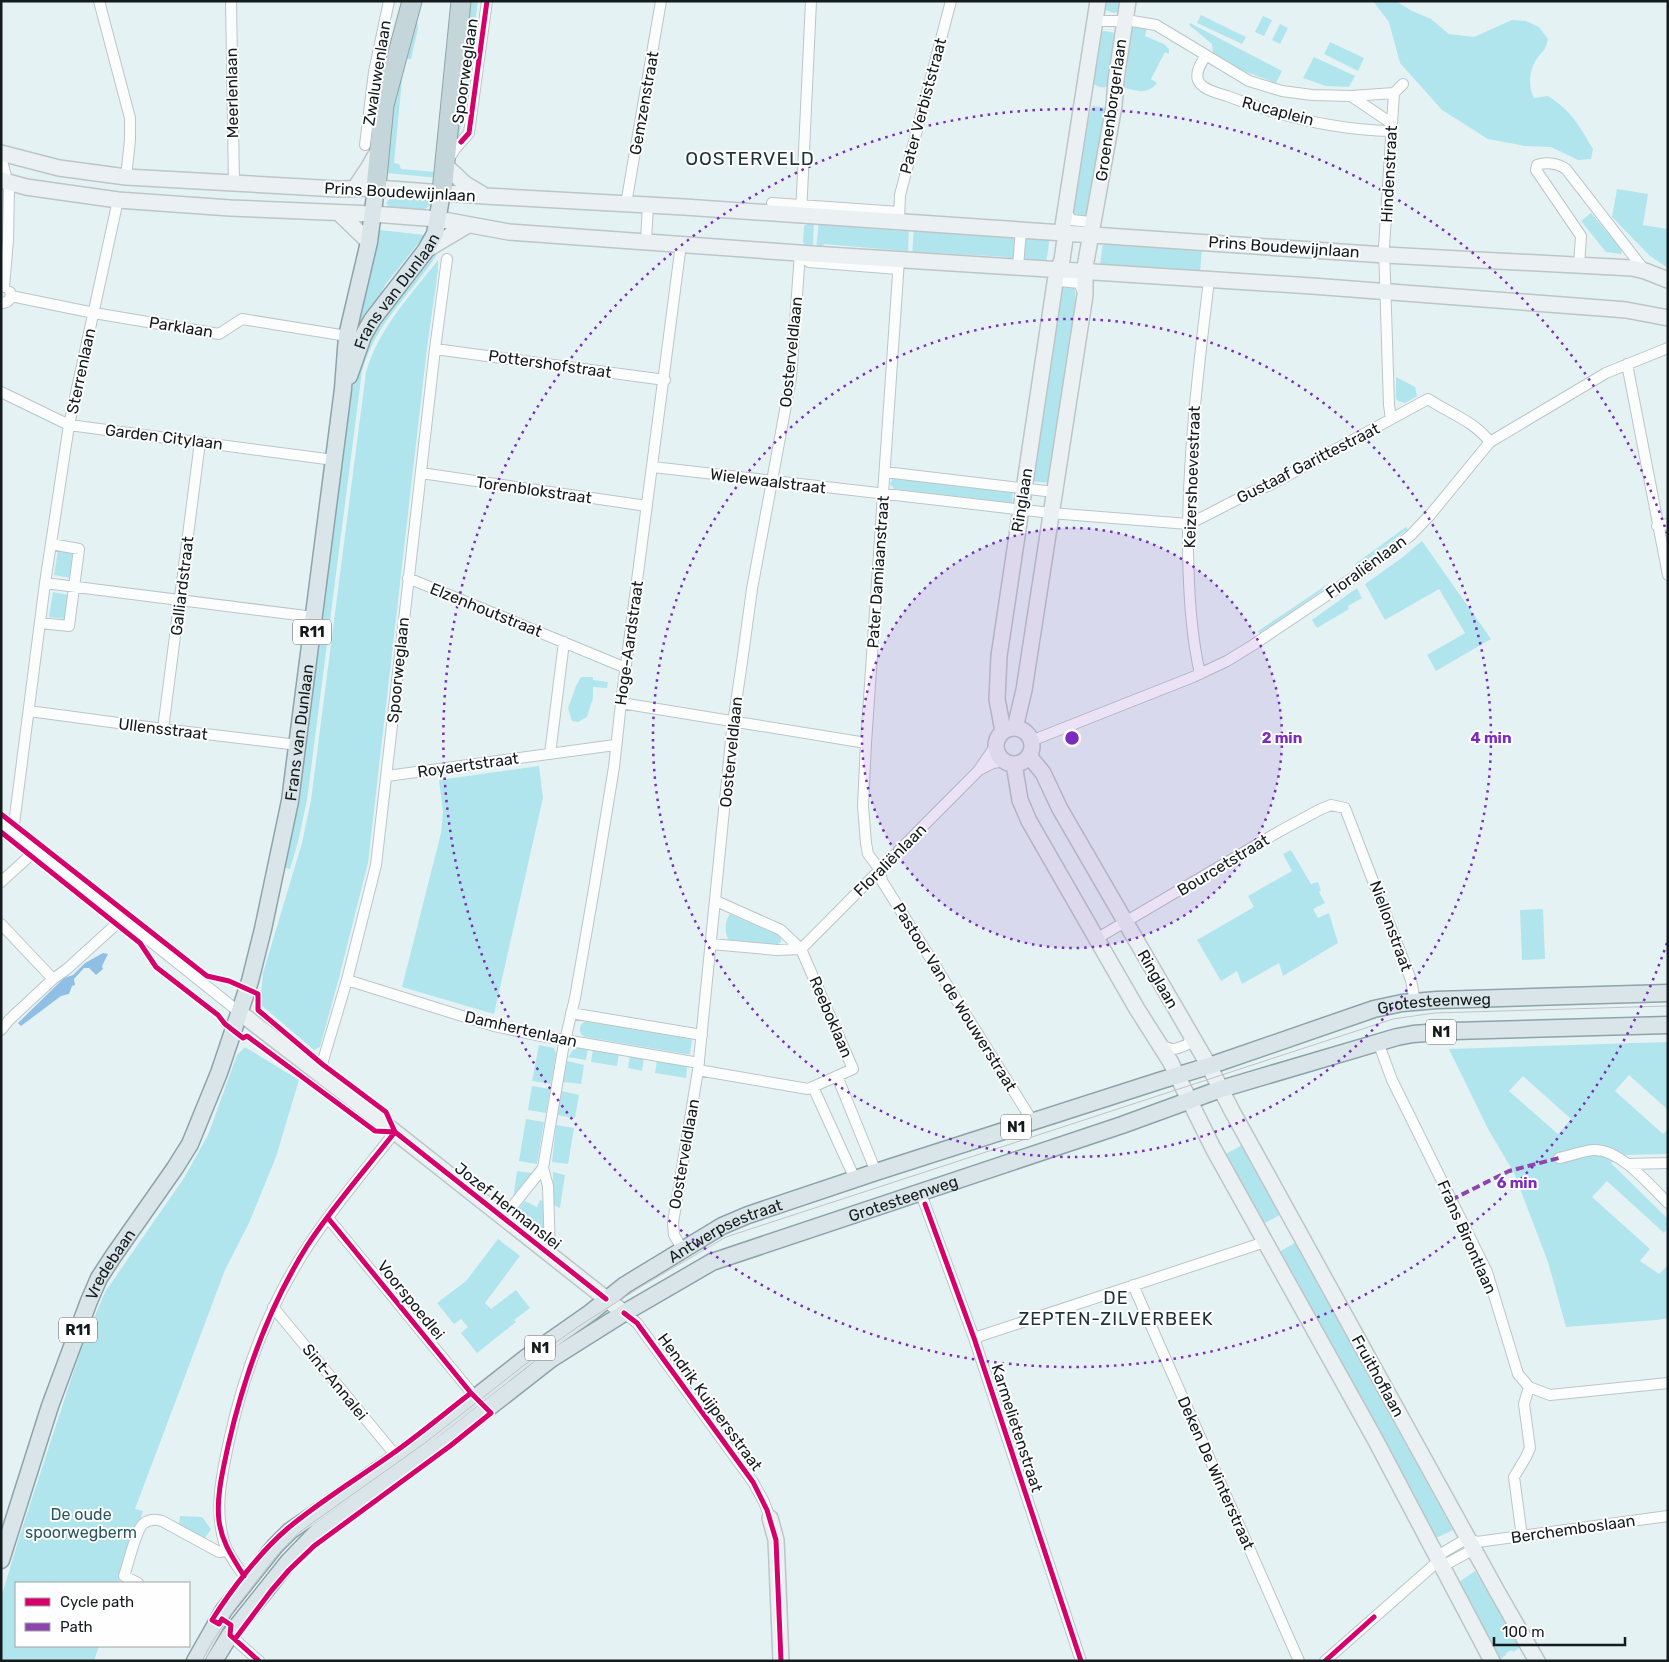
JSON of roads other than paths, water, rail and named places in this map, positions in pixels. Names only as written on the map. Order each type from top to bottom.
[{"type":"highway","name":"R11","points":[[376,188],[372,146],[412,1]]},
{"type":"highway","name":"R11","points":[[442,192],[460,1]]},
{"type":"main road","name":"Frans van Dunlaan","points":[[239,1012],[252,972],[269,902],[290,801],[344,389],[347,336],[369,242],[376,188]]},
{"type":"main road","name":"Frans van Dunlaan","points":[[344,389],[363,336],[372,320],[426,250],[434,234],[442,192]]},
{"type":"main road","name":"Grotesteenweg","points":[[1209,1066],[1374,1009],[1415,1002],[1668,993]]},
{"type":"main road","name":"Vredebaan","points":[[1,1560],[50,1406],[89,1301],[99,1278],[190,1144],[219,1073],[239,1012]]},
{"type":"main road","name":"Grotesteenweg","points":[[1222,1089],[1378,1042],[1413,1034],[1668,1025]]},
{"type":"main road","name":"N1","points":[[1178,1075],[1209,1066]]},
{"type":"main road","name":"Grotesteenweg","points":[[855,1179],[1178,1075]]},
{"type":"main road","name":"N1","points":[[1190,1100],[1222,1089]]},
{"type":"main road","name":"Grotesteenweg","points":[[624,1313],[712,1262],[1122,1125],[1190,1100]]},
{"type":"main road","name":"Antwerpsestraat","points":[[195,1661],[220,1616],[275,1546],[290,1531],[397,1457],[625,1285],[736,1219],[855,1179]]},
{"type":"main road","name":"N1","points":[[214,1661],[230,1635],[289,1561],[318,1531],[446,1441],[551,1359],[624,1313]]},
{"type":"street","points":[[100,1],[130,118],[126,177]]},
{"type":"street","name":"Meerlenlaan","points":[[231,1],[234,184]]},
{"type":"street","name":"Zwaluwenlaan","points":[[372,146],[374,72],[389,1]]},
{"type":"street","name":"Spoorweglaan","points":[[445,165],[455,149],[469,133],[487,1]]},
{"type":"street","name":"Gemzenstraat","points":[[626,204],[661,1]]},
{"type":"street","points":[[802,210],[811,1]]},
{"type":"street","name":"Pater Verbiststraat","points":[[899,216],[900,195],[951,1]]},
{"type":"street","name":"Groenenborgerlaan","points":[[1064,232],[1065,212],[1098,1]]},
{"type":"street","name":"Groenenborgerlaan","points":[[1085,272],[1116,95],[1116,80],[1128,1]]},
{"type":"street","name":"Rucaplein","points":[[1095,21],[1132,21],[1156,25],[1249,81],[1268,88],[1312,95],[1351,96],[1394,93]]},
{"type":"street","name":"Rucaplein","points":[[1206,56],[1197,73],[1198,80],[1206,88],[1262,109],[1311,121],[1349,128],[1391,127]]},
{"type":"street","points":[[1394,93],[1403,84]]},
{"type":"street","name":"Hindenstraat","points":[[1392,419],[1389,405],[1385,254],[1394,93]]},
{"type":"street","points":[[1351,96],[1391,127]]},
{"type":"street","points":[[355,188],[369,167],[372,146]]},
{"type":"street","name":"Prins Boudewijnlaan","points":[[1,153],[59,168],[126,177],[338,189],[376,188],[626,204],[802,210],[899,216],[1021,230],[1064,232],[1094,227],[1385,254],[1580,265],[1645,271],[1668,280]]},
{"type":"street","points":[[1,157],[9,216],[2,287],[9,290],[11,296],[6,303],[1,303]]},
{"type":"street","points":[[445,165],[465,184],[485,196]]},
{"type":"street","points":[[1580,265],[1582,236],[1536,170],[1537,165],[1561,165],[1566,169],[1645,271]]},
{"type":"street","name":"Prins Boudewijnlaan","points":[[5,181],[47,190],[118,200],[438,219],[509,232],[800,253],[898,264],[1018,266],[1056,277],[1085,272],[1209,280],[1626,310],[1668,318]]},
{"type":"street","name":"Sterrenlaan","points":[[10,829],[14,824],[45,583],[70,425],[118,200]]},
{"type":"street","name":"Prins Boudewijnlaan","points":[[772,203],[802,210]]},
{"type":"street","points":[[646,241],[648,205]]},
{"type":"street","points":[[1065,212],[1072,220],[1090,222],[1094,227]]},
{"type":"street","points":[[340,214],[369,242]]},
{"type":"street","points":[[426,250],[468,224]]},
{"type":"street","points":[[1018,266],[1021,230]]},
{"type":"street","name":"Ringlaan","points":[[1009,730],[998,714],[998,664],[1056,277],[1062,260],[1064,232]]},
{"type":"street","name":"Hoge-Aardstraat","points":[[543,1168],[565,1039],[594,889],[614,767],[615,745],[665,380],[681,244]]},
{"type":"street","name":"Oosterveldlaan","points":[[684,1250],[674,1235],[673,1223],[699,1067],[734,721],[752,589],[791,378],[800,253]]},
{"type":"street","name":"Spoorweglaan","points":[[316,1073],[322,1064],[347,980],[376,865],[408,578],[447,259]]},
{"type":"street","name":"Pater Damiaanstraat","points":[[880,870],[868,854],[863,806],[898,264]]},
{"type":"street","name":"Ringlaan","points":[[1009,730],[1024,690],[1085,295],[1085,272]]},
{"type":"street","points":[[1056,277],[1060,281],[1079,283],[1085,295]]},
{"type":"street","name":"Keizershoevestraat","points":[[1200,674],[1194,647],[1189,594],[1188,524],[1193,418],[1209,280]]},
{"type":"street","name":"Parklaan","points":[[11,296],[94,313],[219,334],[242,319],[347,336]]},
{"type":"street","name":"Floraliënlaan","points":[[1030,748],[1200,674],[1253,645],[1363,571],[1410,536],[1430,515],[1490,442],[1606,373],[1668,348]]},
{"type":"street","name":"Pottershofstraat","points":[[435,349],[665,380]]},
{"type":"street","points":[[1627,364],[1662,525],[1668,575]]},
{"type":"street","name":"Garden Citylaan","points":[[1,392],[70,425],[334,460]]},
{"type":"street","name":"Gustaaf Garittestraat","points":[[1188,524],[1253,491],[1270,485],[1428,398],[1477,428],[1490,442]]},
{"type":"street","name":"Galliardstraat","points":[[163,729],[200,442]]},
{"type":"street","name":"Wielewaalstraat","points":[[653,468],[1021,509],[1188,524]]},
{"type":"street","points":[[885,472],[1054,492]]},
{"type":"street","name":"Torenblokstraat","points":[[421,473],[647,506]]},
{"type":"street","points":[[40,623],[68,626],[74,587],[79,549],[51,544]]},
{"type":"street","name":"Elzenhoutstraat","points":[[408,578],[626,668]]},
{"type":"street","points":[[45,583],[314,618]]},
{"type":"street","points":[[550,754],[564,642]]},
{"type":"street","points":[[621,703],[866,743]]},
{"type":"street","name":"Ullensstraat","points":[[29,711],[298,745]]},
{"type":"street","name":"Ringlaan","points":[[1190,1100],[1178,1075],[1137,1009],[1028,821],[1009,762],[998,754],[996,745],[999,736],[1009,730],[1023,731],[1060,809],[1209,1066]]},
{"type":"street","name":"Royaertstraat","points":[[387,776],[615,745]]},
{"type":"street","name":"Floraliënlaan","points":[[801,949],[978,771],[996,745]]},
{"type":"street","points":[[1009,762],[1020,763],[1030,748]]},
{"type":"street","name":"Floraliënlaan","points":[[978,771],[993,763],[1009,762]]},
{"type":"street","name":"Niellonstraat","points":[[1321,809],[1331,804],[1346,808],[1411,980],[1415,1002]]},
{"type":"street","name":"Bourcetstraat","points":[[1125,922],[1321,809]]},
{"type":"street","points":[[1,822],[239,1012]]},
{"type":"street","points":[[1,882],[36,850]]},
{"type":"street","name":"Pastoor Van de Wouwerstraat","points":[[880,870],[882,881],[1033,1122]]},
{"type":"street","points":[[716,901],[780,930],[801,949]]},
{"type":"street","points":[[1,1030],[52,979],[67,969],[122,919]]},
{"type":"street","points":[[1096,939],[1125,922]]},
{"type":"street","points":[[1,924],[52,979]]},
{"type":"street","points":[[711,944],[777,950],[801,949]]},
{"type":"street","name":"Reeboklaan","points":[[801,949],[853,1069],[837,1076]]},
{"type":"street","name":"Damhertenlaan","points":[[347,980],[494,1026],[808,1089],[837,1076]]},
{"type":"street","name":"Jozef Hermanslei","points":[[239,1012],[395,1132],[606,1299]]},
{"type":"street","name":"Damhertenlaan","points":[[571,1013],[702,1036]]},
{"type":"street","points":[[1159,1043],[1173,1050],[1187,1045],[1192,1036]]},
{"type":"street","name":"Frans Birontlaan","points":[[1378,1042],[1392,1080],[1487,1272],[1518,1374],[1529,1387]]},
{"type":"street","name":"Fruithoflaan","points":[[1209,1066],[1537,1661]]},
{"type":"street","points":[[837,1076],[876,1172]]},
{"type":"street","points":[[813,1087],[855,1179]]},
{"type":"street","name":"Fruithoflaan","points":[[1190,1100],[1213,1148],[1367,1424],[1438,1562],[1492,1661]]},
{"type":"street","points":[[247,1580],[227,1551],[219,1522],[223,1468],[236,1408],[252,1360],[274,1306],[307,1246],[395,1132]]},
{"type":"street","points":[[1559,1158],[1594,1150],[1608,1152],[1627,1164],[1668,1203]]},
{"type":"street","points":[[1627,1164],[1668,1163]]},
{"type":"street","points":[[503,1218],[543,1168]]},
{"type":"street","points":[[543,1168],[548,1186],[550,1255]]},
{"type":"street","name":"Karmelietenstraat","points":[[920,1191],[974,1338],[1081,1661]]},
{"type":"street","name":"Voorspoedlei","points":[[328,1218],[475,1397]]},
{"type":"street","points":[[974,1338],[1265,1242]]},
{"type":"street","name":"Deken De Winterstraat","points":[[1133,1285],[1299,1661]]},
{"type":"street","points":[[606,1299],[624,1313]]},
{"type":"street","name":"Sint-Annalei","points":[[274,1306],[397,1457]]},
{"type":"street","name":"Hendrik Kuijpersstraat","points":[[624,1313],[637,1323],[753,1482],[764,1502],[776,1540],[782,1661]]},
{"type":"street","points":[[1522,1537],[1514,1477],[1530,1448],[1524,1404],[1529,1387],[1550,1395],[1668,1383]]},
{"type":"street","name":"Berchemboslaan","points":[[1473,1543],[1668,1516]]},
{"type":"street","points":[[136,1582],[124,1576],[137,1535],[143,1524],[155,1519],[219,1552],[227,1551]]},
{"type":"street","points":[[1325,1661],[1438,1562],[1473,1543]]},
{"type":"street","points":[[230,1635],[259,1661]]},
{"type":"tram line","points":[[202,1661],[221,1628],[236,1608],[274,1559],[301,1531],[425,1443],[523,1366],[579,1326],[642,1286],[726,1237],[1393,1019],[1434,1013],[1668,1006]]},
{"type":"district","name":"OOSTERVELD","points":[[750,158]]},
{"type":"district","name":"DE ZEPTEN-ZILVERBEEK","points":[[1116,1308]]},
{"type":"park label","name":"De oude spoorwegberm","points":[[81,1523]]}]
